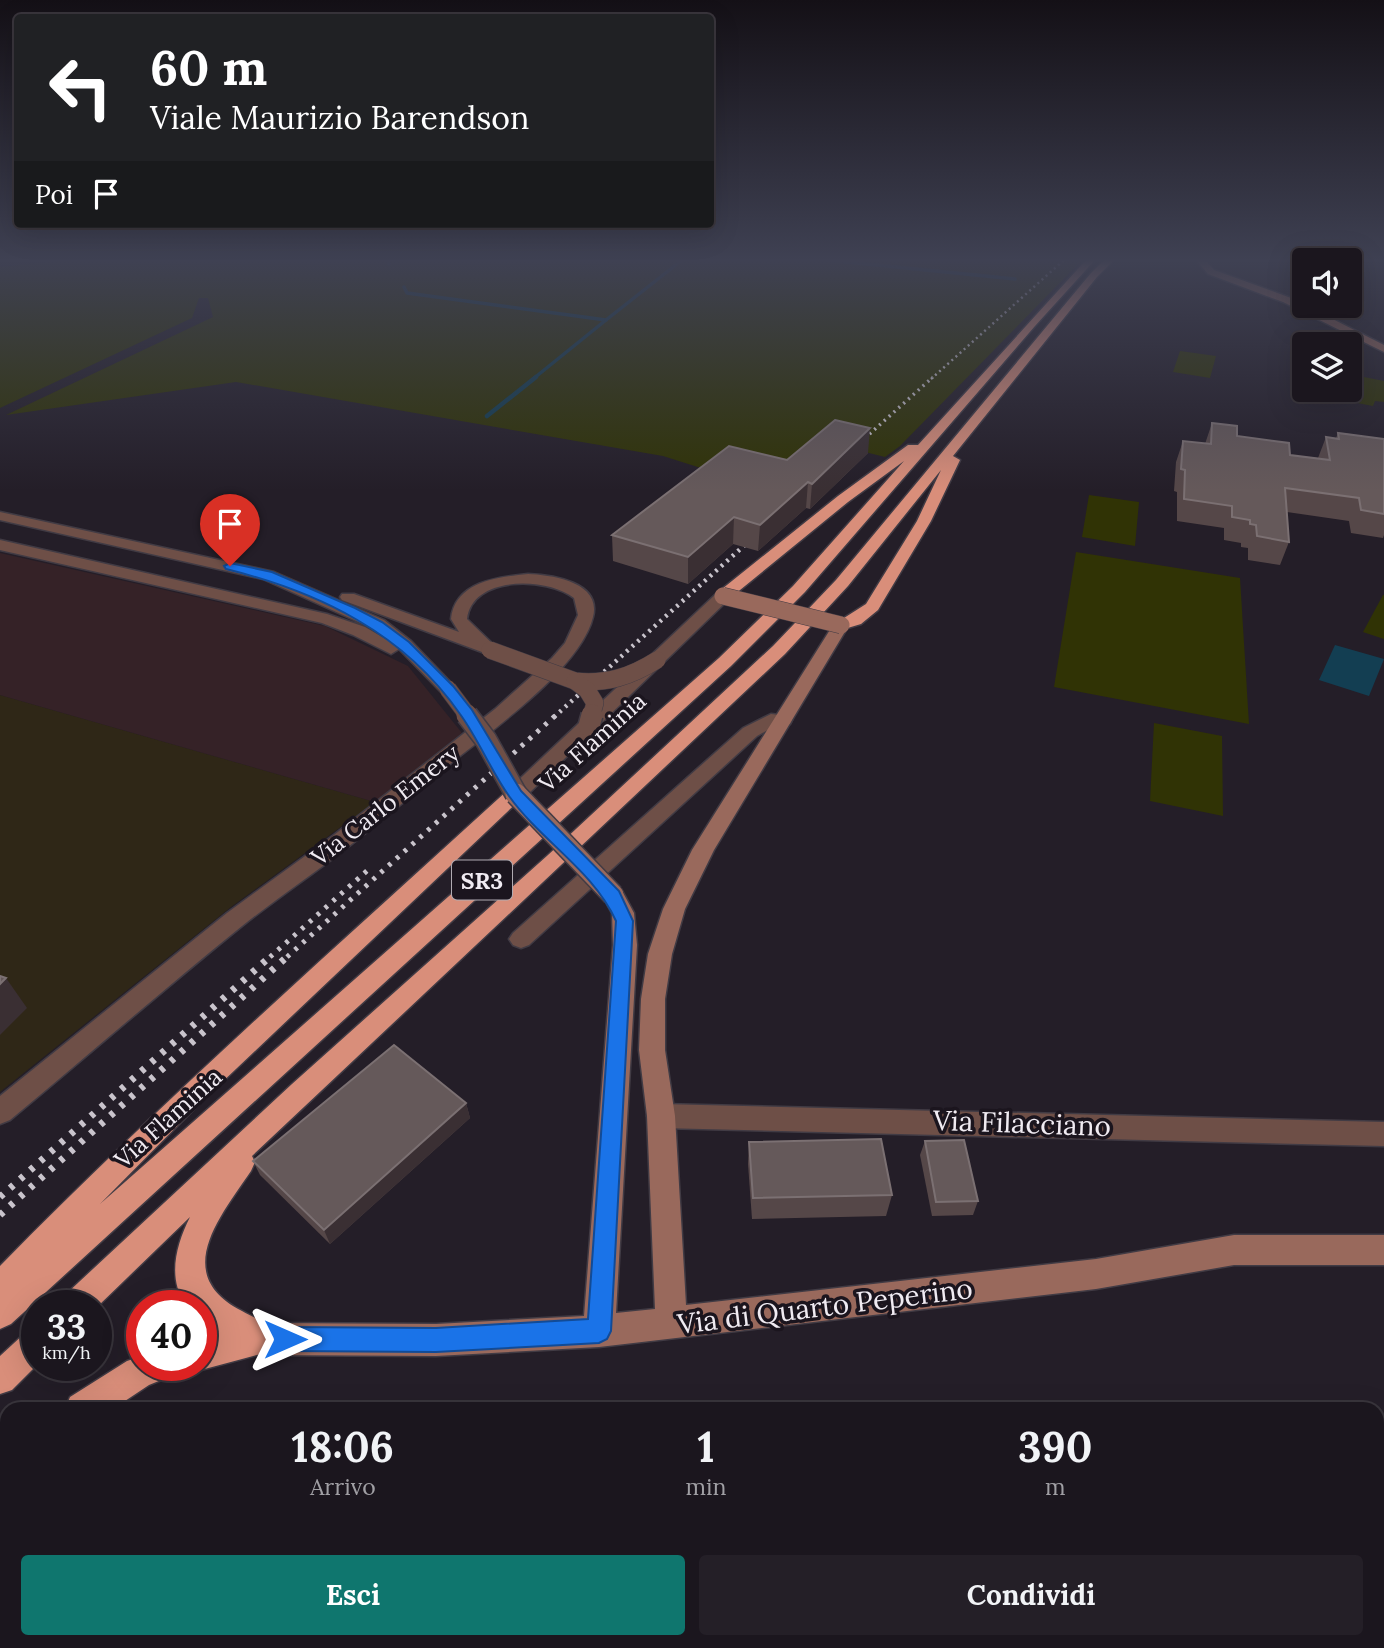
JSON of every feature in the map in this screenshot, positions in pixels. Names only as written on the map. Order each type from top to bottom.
[{"type":"highway","name":"Via Flaminia","points":[[0,1313],[726,662],[799,589],[1020,337]]},
{"type":"highway","name":"SR3","points":[[93,1290],[779,650],[842,583],[1044,337]]},
{"type":"highway","points":[[723,596],[843,499],[943,426]]},
{"type":"highway","points":[[841,625],[855,620],[872,607],[924,521],[962,439]]},
{"type":"highway","points":[[0,1288],[96,1188],[516,794]]},
{"type":"highway","points":[[264,1339],[206,1306],[193,1288],[190,1268],[195,1239],[213,1202],[268,1124]]},
{"type":"highway","points":[[217,1350],[264,1339]]},
{"type":"highway","points":[[0,1378],[21,1358]]},
{"type":"highway","points":[[93,1402],[126,1381]]},
{"type":"street","points":[[1360,337],[1384,349]]},
{"type":"street","points":[[0,516],[268,575],[333,592],[402,615],[575,681],[615,682],[657,660]]},
{"type":"street","points":[[0,545],[344,624],[389,647],[441,683]]},
{"type":"street","points":[[185,587],[213,576],[216,568],[213,563]]},
{"type":"street","points":[[268,575],[377,624],[405,645],[441,683],[486,740],[516,794],[613,895],[623,913],[625,945],[599,1331]]},
{"type":"street","name":"Via Carlo Emery","points":[[0,1112],[235,919],[342,840],[502,713],[564,656],[586,615],[582,596],[564,582],[536,577],[499,582],[473,594],[463,603],[459,617],[462,624],[490,650]]},
{"type":"street","points":[[516,794],[723,596],[841,625],[703,850],[666,930],[656,976],[651,1020],[652,1051],[661,1116],[671,1324]]},
{"type":"street","points":[[575,681],[591,694],[595,703],[589,726]]},
{"type":"street","points":[[521,939],[750,732],[771,720],[783,720]]},
{"type":"street","name":"Via Filacciano","points":[[661,1116],[1384,1134]]},
{"type":"street","name":"Via di Quarto Peperino","points":[[264,1339],[436,1340],[599,1331],[1096,1274],[1234,1250],[1384,1250]]},
{"type":"shaded area","points":[[0,553],[325,626],[408,666],[462,733],[375,802],[0,695]]},
{"type":"shaded area","points":[[0,695],[375,802],[231,907],[0,1092]]},
{"type":"green space","points":[[0,337],[152,337],[0,408]]},
{"type":"green space","points":[[171,337],[1007,337],[900,446],[885,457],[833,444],[786,485],[723,475],[663,456],[236,382],[6,415]]},
{"type":"green space","points":[[1180,351],[1216,356],[1210,378],[1173,372]]},
{"type":"green space","points":[[1362,377],[1384,381],[1384,402],[1375,401],[1373,406],[1352,402],[1362,402]]},
{"type":"green space","points":[[1089,495],[1139,502],[1135,546],[1082,537]]},
{"type":"green space","points":[[1076,552],[1240,578],[1249,724],[1054,687]]},
{"type":"green space","points":[[1384,595],[1384,639],[1363,632]]},
{"type":"green space","points":[[1154,723],[1222,736],[1223,816],[1150,801]]},
{"type":"water","points":[[1335,645],[1384,659],[1369,696],[1319,680]]},
{"type":"building","points":[[835,420],[870,428],[812,484],[808,482],[760,525],[734,517],[688,557],[612,535],[729,446],[787,460]]},
{"type":"building","points":[[1212,423],[1237,426],[1237,436],[1289,443],[1290,455],[1330,460],[1326,437],[1339,439],[1338,433],[1384,439],[1384,514],[1361,510],[1359,498],[1285,488],[1289,542],[1257,536],[1256,525],[1250,524],[1250,520],[1232,517],[1232,506],[1184,499],[1185,470],[1181,469],[1183,441],[1211,444]]},
{"type":"building","points":[[394,1045],[466,1103],[324,1230],[253,1161]]},
{"type":"building","points":[[881,1139],[892,1195],[753,1198],[749,1142]]},
{"type":"building","points":[[964,1140],[978,1201],[936,1202],[925,1141]]},
{"type":"waterway","points":[[533,379],[585,337]]},
{"type":"waterway","points":[[487,416],[536,377]]},
{"type":"railway","points":[[931,379],[978,337]]},
{"type":"railway","points":[[855,447],[933,377]]},
{"type":"railway","points":[[554,717],[758,533]]},
{"type":"railway","points":[[287,957],[556,715]]},
{"type":"railway","points":[[270,957],[369,869]]},
{"type":"railway","points":[[0,1197],[272,955]]},
{"type":"railway","points":[[0,1215],[289,955]]},
{"type":"route","points":[[230,566],[268,575],[351,610],[388,631],[405,645],[434,677],[449,689],[486,740],[516,794],[613,895],[625,921],[599,1331],[436,1340],[285,1339]]}]
